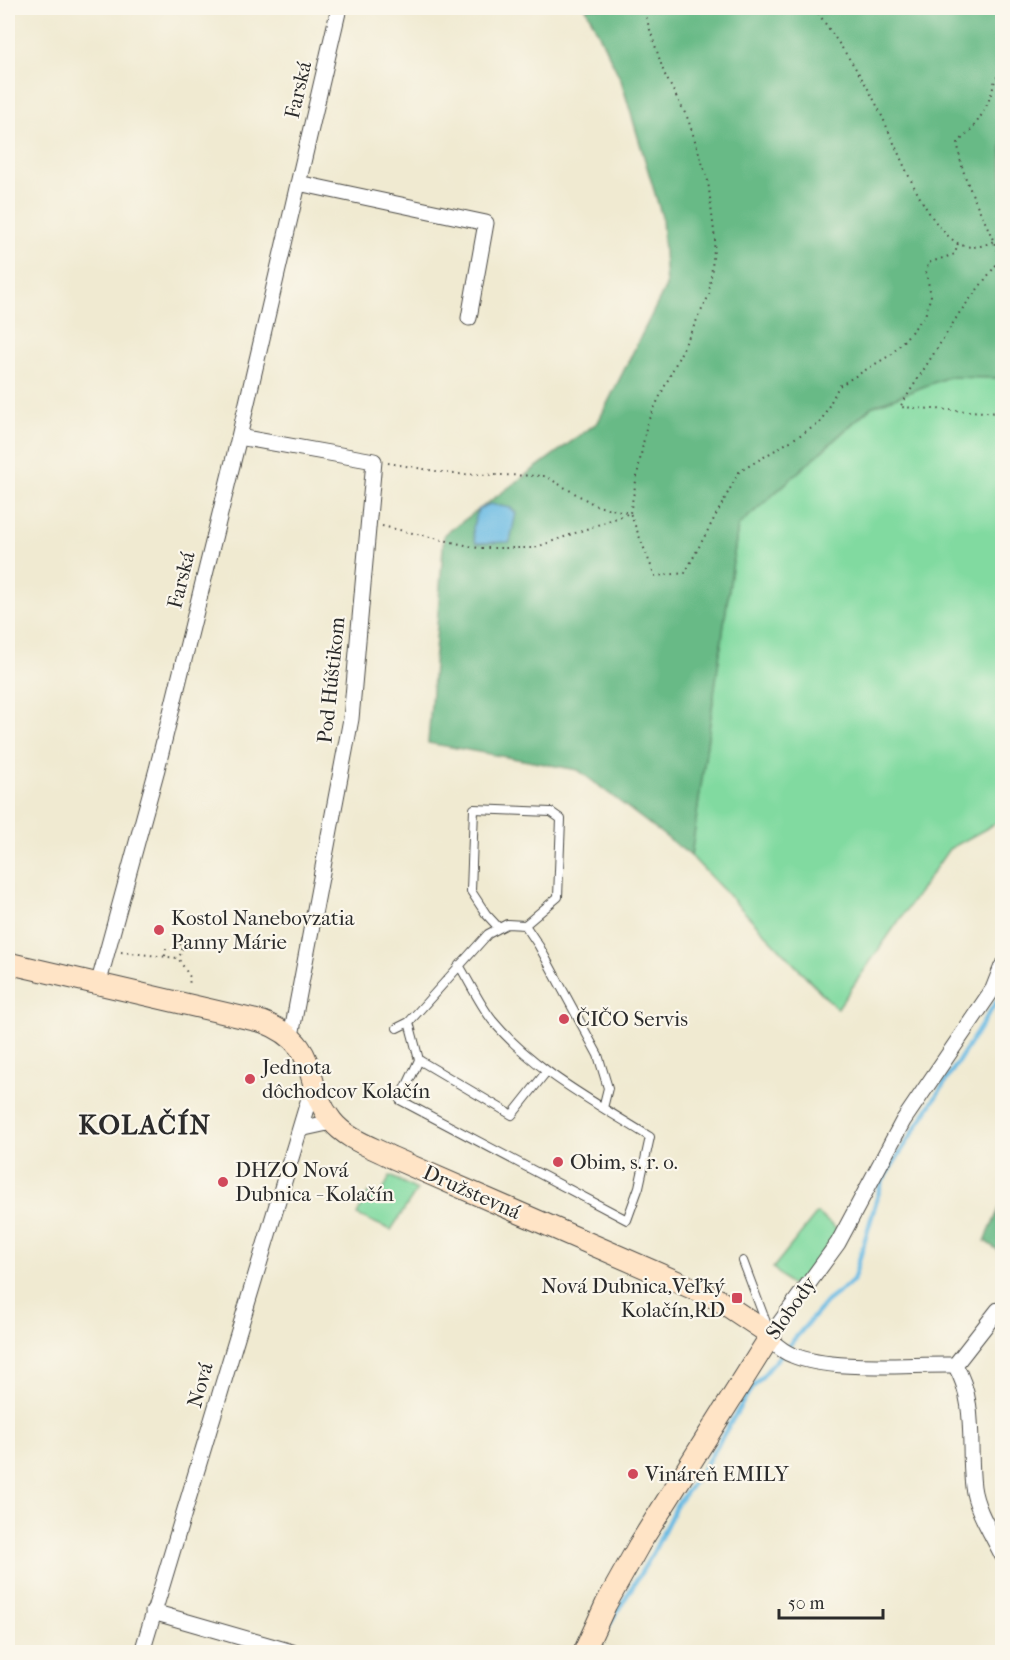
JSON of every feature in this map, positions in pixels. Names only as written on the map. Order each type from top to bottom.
[{"type":"street","name":"Farská","points":[[98,985],[157,769],[239,437],[339,8]]},
{"type":"street","points":[[298,183],[486,222],[469,318]]},
{"type":"street","points":[[239,437],[374,461]]},
{"type":"street","name":"Pod Húštikom","points":[[291,1036],[351,719],[374,461]]},
{"type":"street","points":[[8,963],[263,1022],[291,1036]]},
{"type":"street","name":"Slobody","points":[[584,1653],[606,1604],[639,1545],[777,1344],[838,1243],[903,1121],[993,989],[1002,966]]},
{"type":"street","name":"Družstevná","points":[[291,1036],[305,1055],[322,1106],[332,1122],[344,1133],[392,1157],[717,1299],[777,1344],[807,1360],[845,1364],[955,1365]]},
{"type":"street","name":"Nová","points":[[142,1653],[315,1082]]},
{"type":"street","points":[[300,1129],[332,1122]]},
{"type":"street","points":[[998,1310],[955,1365],[969,1398],[973,1488],[977,1503],[1002,1555]]},
{"type":"street","points":[[153,1612],[292,1653]]},
{"type":"lane","points":[[397,1028],[409,1022],[488,934],[507,924],[525,925],[558,897],[561,819],[551,812],[474,809],[471,891],[486,914],[499,928]]},
{"type":"lane","points":[[525,925],[539,946],[598,1054],[608,1088],[603,1108]]},
{"type":"lane","points":[[409,1022],[419,1060],[400,1100],[627,1220],[639,1187],[650,1137],[547,1071],[492,1020],[459,965]]},
{"type":"lane","points":[[419,1060],[512,1115],[547,1071]]},
{"type":"lane","points":[[743,1261],[777,1344]]},
{"type":"path","points":[[643,8],[664,73],[688,119],[708,181],[715,240],[709,295],[647,423],[630,513],[655,576],[685,573],[739,472],[820,423],[839,386],[892,354],[925,316],[931,295],[926,273],[928,263],[955,254],[958,243]]},
{"type":"path","points":[[815,8],[848,53],[876,102],[897,155],[937,222],[958,243],[972,247],[994,241],[1002,236]]},
{"type":"path","points":[[1002,73],[994,79],[989,103],[969,134],[958,142],[966,180],[994,241],[1000,260],[960,312],[900,407],[1002,413]]},
{"type":"path","points":[[374,461],[454,474],[545,476],[597,507],[630,513]]},
{"type":"path","points":[[368,523],[478,548],[534,548],[630,513]]},
{"type":"path","points":[[174,942],[182,945],[182,952],[178,958]]},
{"type":"path","points":[[107,949],[145,956],[178,958]]},
{"type":"path","points":[[165,956],[166,949]]},
{"type":"path","points":[[178,958],[190,978],[188,992]]},
{"type":"path","points":[[291,1156],[334,1177]]},
{"type":"path","points":[[998,1310],[1002,1257]]},
{"type":"green space","points":[[586,8],[1002,8],[1002,378],[948,377],[871,407],[738,526],[691,856],[578,770],[428,743],[444,535],[598,422],[666,286],[662,217],[621,80]]},
{"type":"green space","points":[[948,377],[1002,378],[1002,820],[949,849],[837,1009],[691,856],[738,526],[871,407]]},
{"type":"green space","points":[[390,1176],[417,1190],[391,1230],[357,1215],[369,1192],[380,1197]]},
{"type":"green space","points":[[1002,1202],[1002,1253],[985,1241]]},
{"type":"green space","points":[[817,1213],[838,1230],[804,1280],[791,1285],[773,1268]]},
{"type":"water","points":[[490,504],[511,508],[516,513],[510,542],[476,543],[473,526],[479,509]]},
{"type":"waterway","points":[[601,1638],[653,1553],[677,1504],[700,1474],[749,1392],[827,1301],[853,1281],[882,1181],[1002,993]]},
{"type":"place","name":"Kostol Nanebovzatia Panny Márie","points":[[159,930]]},
{"type":"place","name":"ČIČO Servis","points":[[564,1019]]},
{"type":"place","name":"Jednota dôchodcov Kolačín","points":[[250,1079]]},
{"type":"place","name":"Obim, s. r. o.","points":[[558,1162]]},
{"type":"place","name":"DHZO Nová Dubnica - Kolačín","points":[[223,1182]]},
{"type":"place","name":"Nová Dubnica,Veľký Kolačín,RD","points":[[737,1298]]},
{"type":"place","name":"Vináreň EMILY","points":[[633,1474]]},
{"type":"district","name":"KOLAČÍN","points":[[145,1125]]}]
